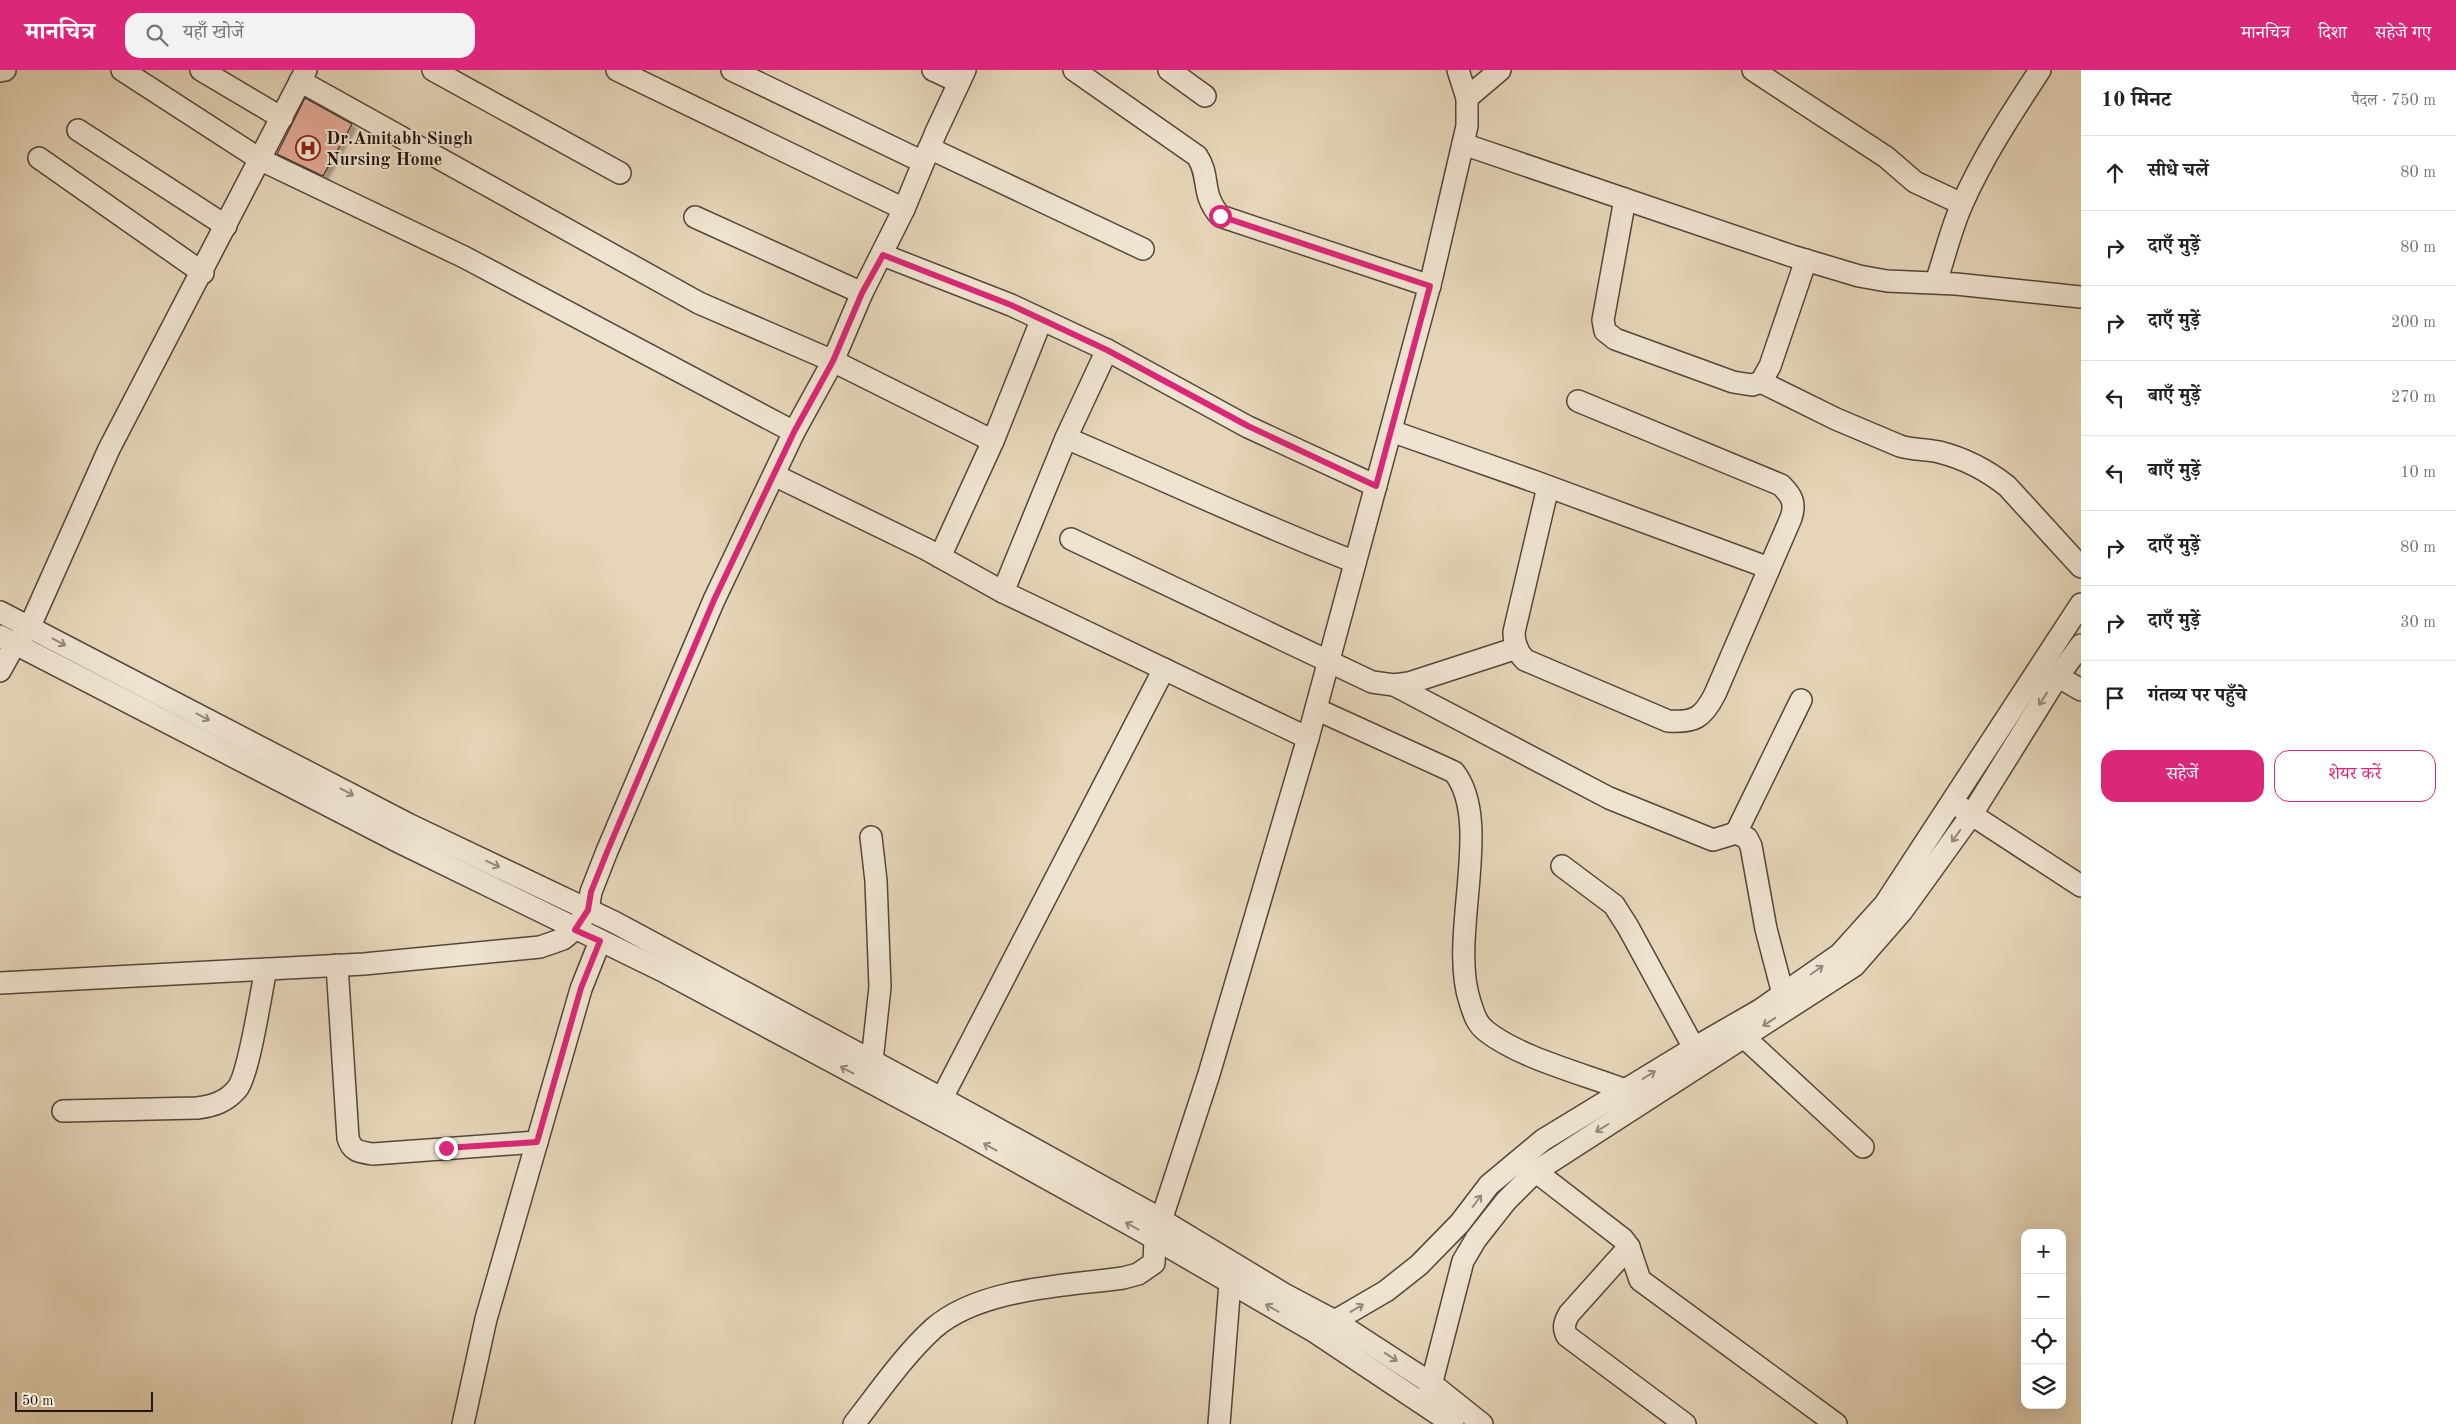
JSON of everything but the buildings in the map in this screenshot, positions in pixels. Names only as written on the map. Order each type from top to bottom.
[{"type":"street","points":[[0,71],[5,70]]},
{"type":"street","points":[[122,70],[261,160],[464,257],[794,432]]},
{"type":"street","points":[[201,70],[282,118]]},
{"type":"street","points":[[433,70],[620,173]]},
{"type":"street","points":[[617,70],[904,209]]},
{"type":"street","points":[[732,70],[1143,249]]},
{"type":"street","points":[[0,983],[337,965],[540,947],[563,939],[575,930],[588,910],[591,892],[607,852],[714,600],[794,432],[833,361],[862,293],[883,255],[904,209],[962,76],[934,70]]},
{"type":"street","points":[[1074,70],[1197,156],[1202,164],[1206,195],[1211,206],[1220,216],[1430,286]]},
{"type":"street","points":[[1169,70],[1205,96]]},
{"type":"street","points":[[854,1424],[918,1345],[935,1327],[962,1310],[1009,1294],[1138,1274],[1154,1263],[1158,1229],[1209,1074],[1308,738],[1430,286],[1467,126],[1467,98],[1458,70]]},
{"type":"street","points":[[1467,98],[1500,70]]},
{"type":"street","points":[[1753,70],[1886,157],[1915,182],[1962,204]]},
{"type":"street","points":[[1936,282],[1962,204],[1993,143],[2040,70]]},
{"type":"street","points":[[0,671],[8,640],[30,626],[109,449],[203,273],[303,75],[699,303],[833,361],[993,440]]},
{"type":"street","points":[[78,130],[226,226]]},
{"type":"street","points":[[1463,144],[1806,260],[1859,276],[1886,281],[1936,282],[2081,297]]},
{"type":"street","points":[[39,158],[203,273]]},
{"type":"street","points":[[1625,199],[1603,320],[1605,332],[1615,339],[1734,382],[1752,385],[1761,382],[1770,366],[1806,260]]},
{"type":"street","points":[[694,217],[862,293]]},
{"type":"street","points":[[883,255],[1011,305],[1107,350],[1248,426],[1376,486]]},
{"type":"street","points":[[940,557],[993,440],[1042,321]]},
{"type":"street","points":[[1004,592],[1066,438],[1107,350]]},
{"type":"street","points":[[1761,382],[1836,419],[1900,446],[1938,452],[1958,458],[1993,475],[2007,486],[2081,567]]},
{"type":"street","points":[[1548,486],[1514,632],[1516,648],[1526,660],[1668,721],[1685,722],[1701,716],[1709,707],[1795,507],[1792,495],[1781,485],[1578,401]]},
{"type":"street","points":[[1391,431],[1548,486],[1769,568]]},
{"type":"street","points":[[1066,438],[1225,506],[1274,530],[1355,562]]},
{"type":"street","points":[[774,475],[940,557],[1004,592],[1308,738]]},
{"type":"street","points":[[1071,539],[1328,662],[1372,682],[1394,686],[1609,798],[1712,840],[1736,834],[1747,838],[1751,846],[1766,930],[1783,994]]},
{"type":"street","points":[[1314,1332],[1386,1291],[1419,1265],[1460,1223],[1489,1185],[1528,1165],[1745,1038],[1854,966],[1902,910],[1972,814],[2049,671],[2081,604]]},
{"type":"street","points":[[0,612],[408,824],[588,910],[942,1098],[1158,1229],[1230,1283],[1314,1332],[1452,1424]]},
{"type":"street","points":[[8,640],[575,930],[663,971],[958,1129],[1158,1229],[1335,1321],[1432,1384],[1482,1424]]},
{"type":"street","points":[[1425,1405],[1432,1384],[1452,1294],[1462,1262],[1476,1239],[1506,1200],[1543,1140],[1760,1010],[1840,954],[1878,911],[1952,802],[2049,671],[2081,645]]},
{"type":"street","points":[[1394,686],[1409,683],[1516,648]]},
{"type":"street","points":[[942,1098],[1164,669]]},
{"type":"street","points":[[2049,671],[2081,690]]},
{"type":"street","points":[[1736,834],[1801,700]]},
{"type":"street","points":[[1316,709],[1454,772],[1461,781],[1467,798],[1471,826],[1463,961],[1467,993],[1476,1021],[1487,1032],[1518,1050],[1625,1090]]},
{"type":"street","points":[[1952,802],[2081,886]]},
{"type":"street","points":[[871,838],[876,881],[880,987],[872,1061]]},
{"type":"street","points":[[1562,866],[1614,905],[1694,1048]]},
{"type":"street","points":[[464,1424],[486,1319],[581,988],[600,941]]},
{"type":"street","points":[[337,965],[350,1146],[357,1152],[372,1154],[537,1142]]},
{"type":"street","points":[[63,1111],[197,1108],[213,1106],[224,1100],[238,1088],[247,1064],[266,969]]},
{"type":"street","points":[[1745,1038],[1864,1147]]},
{"type":"street","points":[[1528,1165],[1623,1239],[1629,1247],[1640,1280],[1836,1424]]},
{"type":"street","points":[[1629,1247],[1569,1314],[1564,1330],[1567,1336],[1685,1424]]},
{"type":"street","points":[[1219,1424],[1230,1283]]},
{"type":"place","name":"Dr.Amitabh Singh Nursing Home","points":[[308,148]]},
{"type":"route","points":[[446,1148],[537,1142],[581,988],[600,941],[575,930],[588,910],[591,892],[607,852],[714,600],[794,432],[833,361],[862,293],[883,255],[1011,305],[1107,350],[1248,426],[1376,486],[1430,286],[1220,216]]}]
